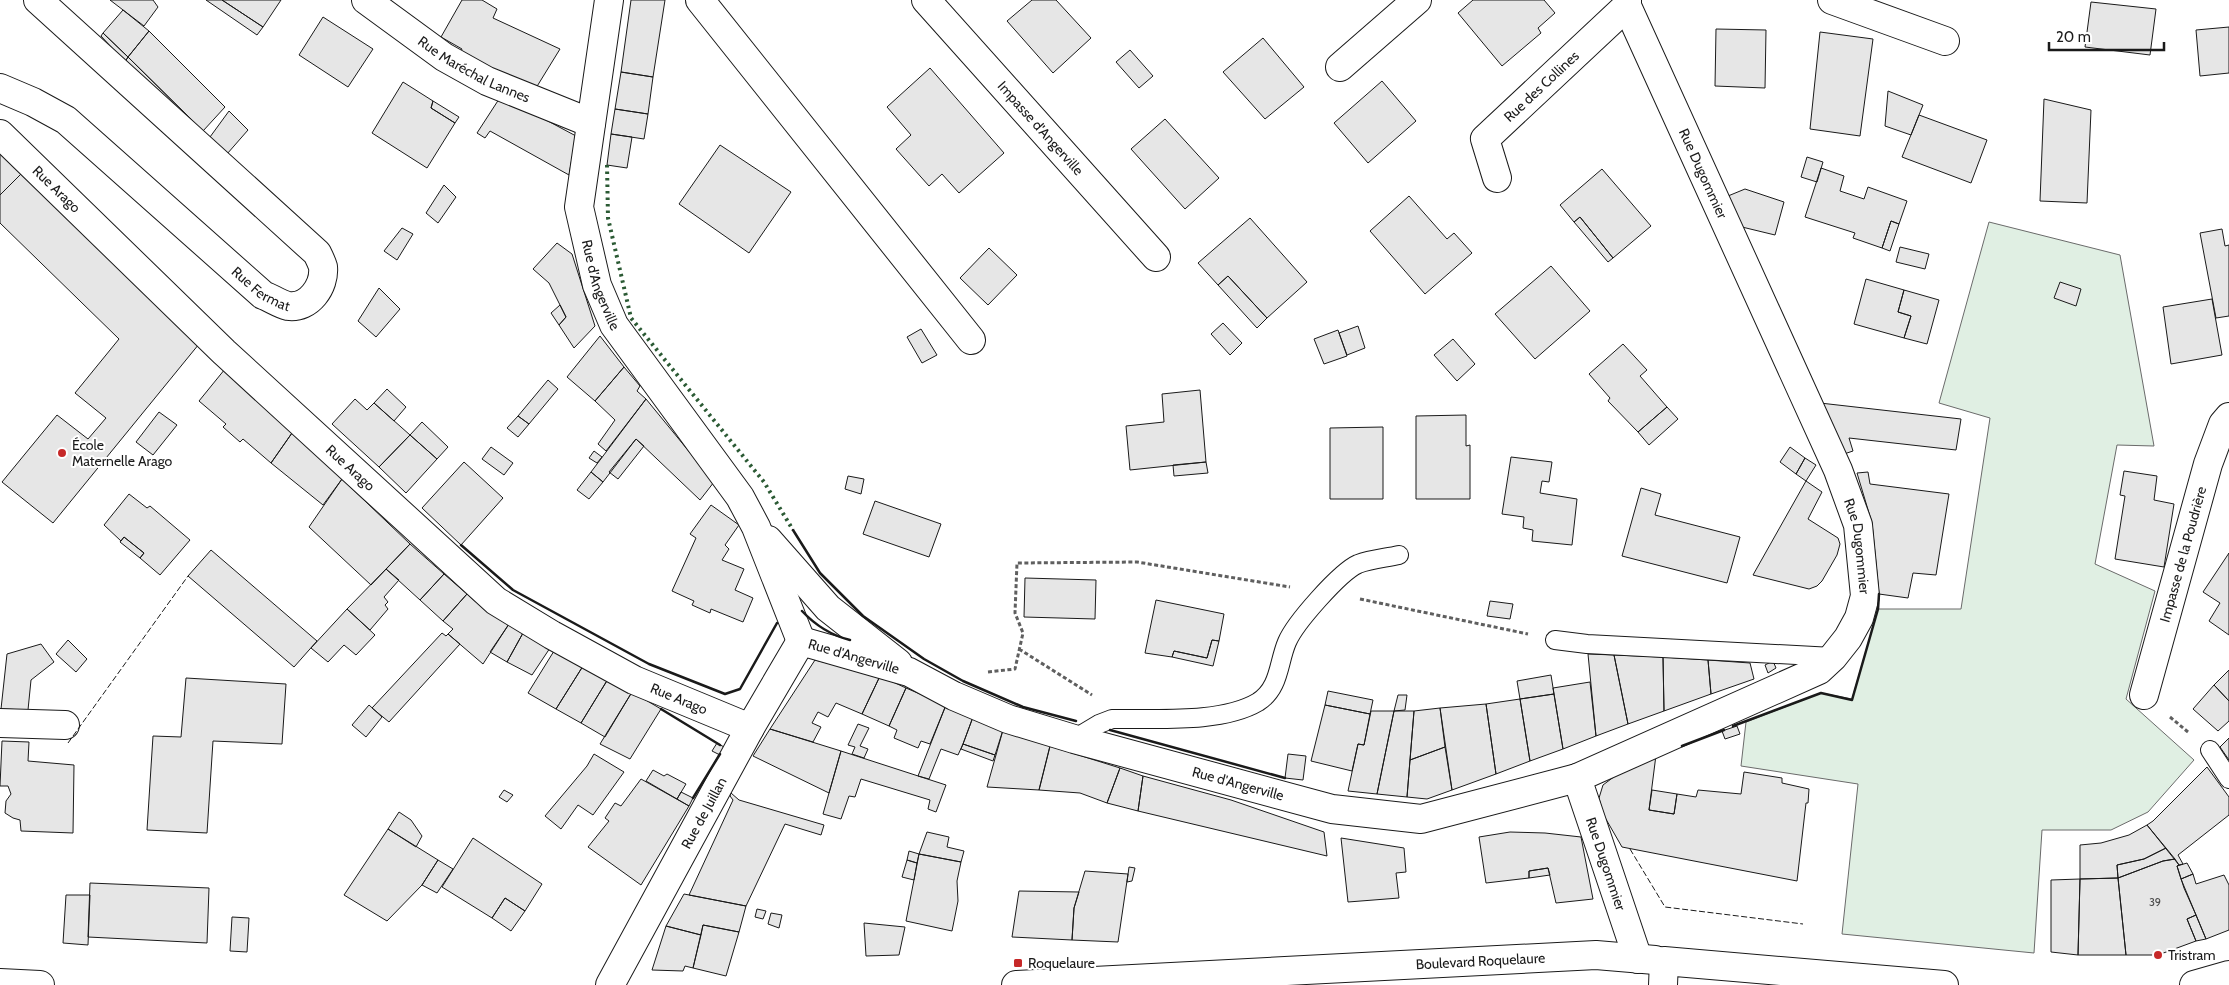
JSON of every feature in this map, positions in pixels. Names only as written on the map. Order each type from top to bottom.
[{"type":"street","name":"Rue Fermat","points":[[0,88],[66,120],[263,295],[289,306],[306,302],[317,292],[322,280],[323,266],[317,253],[38,0]]},
{"type":"street","name":"Rue Maréchal Lannes","points":[[366,0],[444,57],[487,81],[590,123]]},
{"type":"street","name":"Rue d'Angerville","points":[[608,0],[579,207],[597,285],[614,325],[740,496],[756,527],[801,641],[909,672]]},
{"type":"street","points":[[700,0],[971,340]]},
{"type":"street","name":"Impasse d'Angerville","points":[[926,0],[1156,257]]},
{"type":"street","points":[[1340,67],[1417,0]]},
{"type":"street","points":[[1832,0],[1944,41]]},
{"type":"street","name":"Rue des Collines","points":[[1497,178],[1485,139],[1627,3]]},
{"type":"street","name":"Rue Dugommier","points":[[1627,3],[1838,470],[1858,525],[1865,596],[1855,625],[1848,638],[1833,657],[1819,670],[1577,778],[1655,968]]},
{"type":"street","name":"Rue Arago","points":[[0,134],[224,352],[496,601],[552,635],[634,680],[750,728]]},
{"type":"street","name":"Impasse de la Poudrière","points":[[2144,695],[2208,464],[2223,424],[2229,417]]},
{"type":"street","name":"Rue d'Angerville","points":[[756,527],[828,608],[909,672],[954,696],[1008,719],[1074,739],[1332,809],[1421,819],[1577,778]]},
{"type":"street","name":"Rue de Juillan","points":[[610,985],[750,728],[801,641]]},
{"type":"street","points":[[0,723],[65,726]]},
{"type":"street","name":"Boulevard Roquelaure","points":[[1016,985],[1106,983],[1596,956],[1655,968],[1944,985]]},
{"type":"street","points":[[2194,985],[2229,975]]},
{"type":"street","points":[[0,984],[40,985]]},
{"type":"lane","points":[[1074,739],[1099,724],[1112,719],[1213,716],[1242,709],[1259,701],[1274,686],[1286,642],[1295,627],[1324,592],[1358,564],[1399,555]]},
{"type":"lane","points":[[1555,640],[1587,644],[1833,657]]},
{"type":"lane","points":[[2210,750],[2229,779]]},
{"type":"path","points":[[1015,669],[1023,633],[1015,613],[1017,563],[1137,562],[1324,592],[1555,640]]},
{"type":"path","points":[[1019,649],[1091,693],[1097,705],[1099,724]]},
{"type":"path","points":[[2144,695],[2210,750]]},
{"type":"green space","points":[[1989,222],[2120,255],[2154,446],[2117,445],[2095,564],[2155,591],[2126,699],[2194,760],[2148,812],[2111,830],[2042,830],[2034,953],[1842,934],[1858,784],[1741,766],[1746,722],[1821,693],[1852,699],[1878,609],[1961,609],[1990,418],[1939,403]]},
{"type":"building","points":[[110,0],[153,0],[158,7],[144,26]]},
{"type":"building","points":[[206,0],[222,0],[263,27],[257,35]]},
{"type":"building","points":[[222,0],[281,0],[263,27]]},
{"type":"building","points":[[462,0],[482,0],[497,9],[493,18],[560,49],[536,88],[460,54],[462,49],[441,37]]},
{"type":"building","points":[[631,0],[665,0],[653,77],[621,72]]},
{"type":"building","points":[[1032,0],[1056,0],[1091,38],[1053,73],[1007,21]]},
{"type":"building","points":[[1473,0],[1544,0],[1555,13],[1538,28],[1541,33],[1502,66],[1458,13]]},
{"type":"building","points":[[2091,2],[2156,9],[2150,55],[2085,47]]},
{"type":"building","points":[[123,10],[149,31],[128,57],[103,33]]},
{"type":"building","points":[[323,17],[373,49],[348,87],[299,55]]},
{"type":"building","points":[[2229,27],[2229,73],[2200,76],[2196,30]]},
{"type":"building","points":[[1716,29],[1766,30],[1765,88],[1715,86]]},
{"type":"building","points":[[149,31],[225,107],[203,131],[128,57]]},
{"type":"building","points":[[1820,32],[1873,39],[1860,136],[1810,129]]},
{"type":"building","points":[[103,33],[128,57],[125,62],[101,36]]},
{"type":"building","points":[[1263,38],[1304,87],[1265,119],[1223,72]]},
{"type":"building","points":[[1130,50],[1153,76],[1139,88],[1116,62]]},
{"type":"building","points":[[128,57],[203,131],[199,135],[125,62]]},
{"type":"building","points":[[930,68],[1004,153],[959,193],[942,174],[929,186],[896,149],[911,135],[887,107]]},
{"type":"building","points":[[621,72],[653,77],[648,114],[615,109]]},
{"type":"building","points":[[1382,81],[1416,121],[1368,163],[1334,123]]},
{"type":"building","points":[[403,82],[433,101],[431,108],[455,123],[427,168],[372,133]]},
{"type":"building","points":[[1888,91],[1923,105],[1911,135],[1885,126]]},
{"type":"building","points":[[501,96],[576,136],[569,175],[490,131],[485,138],[477,133]]},
{"type":"building","points":[[2044,99],[2091,110],[2087,203],[2040,201]]},
{"type":"building","points":[[433,101],[459,117],[455,123],[431,108]]},
{"type":"building","points":[[615,109],[648,114],[644,139],[611,134]]},
{"type":"building","points":[[229,111],[248,130],[227,154],[210,137]]},
{"type":"building","points":[[1919,115],[1987,140],[1971,183],[1902,157]]},
{"type":"building","points":[[1165,119],[1219,178],[1185,209],[1131,149]]},
{"type":"building","points":[[611,134],[632,137],[627,168],[607,165]]},
{"type":"building","points":[[720,145],[791,192],[749,253],[679,204]]},
{"type":"building","points":[[0,148],[24,171],[0,195]]},
{"type":"building","points":[[1807,157],[1823,162],[1817,182],[1801,177]]},
{"type":"building","points":[[1821,168],[1844,176],[1840,191],[1864,199],[1868,187],[1907,201],[1899,224],[1891,221],[1882,248],[1853,238],[1855,233],[1805,217]]},
{"type":"building","points":[[1602,169],[1651,226],[1613,258],[1580,217],[1574,222],[1560,205]]},
{"type":"building","points":[[24,171],[199,344],[53,523],[2,482],[57,415],[88,439],[106,418],[75,393],[119,339],[0,223],[0,195]]},
{"type":"building","points":[[444,185],[456,197],[438,223],[426,213]]},
{"type":"building","points":[[1745,189],[1784,202],[1775,235],[1742,227],[1728,196]]},
{"type":"building","points":[[1409,196],[1447,239],[1454,233],[1472,253],[1425,294],[1370,231]]},
{"type":"building","points":[[1580,217],[1613,258],[1608,262],[1574,222]]},
{"type":"building","points":[[1250,218],[1307,282],[1267,318],[1228,276],[1218,285],[1198,263]]},
{"type":"building","points":[[1891,221],[1899,224],[1890,251],[1882,248]]},
{"type":"building","points":[[402,228],[413,234],[397,260],[384,251]]},
{"type":"building","points":[[2222,229],[2225,246],[2229,245],[2229,316],[2216,318],[2200,233]]},
{"type":"building","points":[[557,243],[572,254],[595,326],[574,348],[559,325],[566,317],[549,283],[533,269]]},
{"type":"building","points":[[1900,247],[1929,254],[1925,269],[1896,262]]},
{"type":"building","points":[[989,248],[1017,275],[988,305],[960,278]]},
{"type":"building","points":[[1551,266],[1590,311],[1535,359],[1495,314]]},
{"type":"building","points":[[1228,276],[1267,318],[1257,328],[1218,285]]},
{"type":"building","points":[[1866,279],[1904,290],[1898,312],[1911,316],[1904,338],[1854,324]]},
{"type":"building","points":[[2060,282],[2081,289],[2076,306],[2054,298]]},
{"type":"building","points":[[379,288],[400,309],[376,337],[358,321]]},
{"type":"building","points":[[1904,290],[1939,300],[1927,344],[1904,338],[1911,316],[1898,312]]},
{"type":"building","points":[[2212,299],[2222,355],[2171,364],[2163,307]]},
{"type":"building","points":[[560,305],[566,317],[559,325],[551,313]]},
{"type":"building","points":[[1223,323],[1242,343],[1230,355],[1211,334]]},
{"type":"building","points":[[1358,326],[1365,348],[1347,355],[1339,333]]},
{"type":"building","points":[[921,329],[937,355],[922,363],[907,337]]},
{"type":"building","points":[[1338,330],[1347,356],[1324,364],[1314,339]]},
{"type":"building","points":[[600,336],[624,367],[595,401],[567,377]]},
{"type":"building","points":[[1453,339],[1475,364],[1457,381],[1434,355]]},
{"type":"building","points":[[1623,344],[1647,370],[1640,376],[1667,407],[1638,432],[1608,401],[1610,398],[1589,374]]},
{"type":"building","points":[[624,367],[640,386],[637,391],[646,399],[606,451],[598,444],[615,420],[595,401]]},
{"type":"building","points":[[225,369],[292,433],[271,463],[243,439],[240,442],[223,427],[226,424],[199,401]]},
{"type":"building","points":[[548,380],[558,389],[529,424],[518,416]]},
{"type":"building","points":[[387,389],[406,407],[394,421],[374,403]]},
{"type":"building","points":[[1200,390],[1206,462],[1130,470],[1126,426],[1164,422],[1162,394]]},
{"type":"building","points":[[355,399],[367,410],[374,403],[410,435],[379,467],[332,424]]},
{"type":"building","points":[[646,399],[714,482],[700,500],[636,439],[603,482],[591,472]]},
{"type":"building","points":[[1820,403],[1961,419],[1956,450],[1849,438],[1853,451],[1841,455]]},
{"type":"building","points":[[1667,407],[1678,419],[1649,445],[1638,432]]},
{"type":"building","points":[[159,412],[177,425],[153,455],[136,442]]},
{"type":"building","points":[[1466,415],[1466,446],[1470,445],[1470,499],[1416,499],[1416,416]]},
{"type":"building","points":[[518,416],[529,424],[518,437],[507,428]]},
{"type":"building","points":[[422,422],[448,447],[437,459],[410,435]]},
{"type":"building","points":[[1383,427],[1383,499],[1330,499],[1330,428]]},
{"type":"building","points":[[292,433],[342,479],[323,505],[271,463]]},
{"type":"building","points":[[410,435],[437,459],[406,493],[379,467]]},
{"type":"building","points":[[636,439],[644,446],[618,479],[609,472]]},
{"type":"building","points":[[491,447],[513,463],[504,475],[482,459]]},
{"type":"building","points":[[1790,447],[1805,458],[1796,474],[1780,462]]},
{"type":"building","points":[[594,451],[602,457],[597,463],[589,458]]},
{"type":"building","points":[[1511,457],[1552,462],[1549,482],[1542,481],[1540,493],[1577,499],[1572,545],[1532,541],[1533,530],[1523,528],[1524,517],[1502,514]]},
{"type":"building","points":[[1805,458],[1816,465],[1806,481],[1796,474]]},
{"type":"building","points":[[464,462],[503,498],[461,545],[422,508]]},
{"type":"building","points":[[1206,462],[1208,473],[1174,476],[1173,465]]},
{"type":"building","points":[[2124,471],[2157,476],[2154,500],[2174,504],[2164,567],[2115,559],[2125,496],[2120,495]]},
{"type":"building","points":[[591,472],[603,482],[589,499],[577,490]]},
{"type":"building","points":[[1868,472],[1870,484],[1949,494],[1936,575],[1913,573],[1908,598],[1879,594],[1872,523],[1857,473]]},
{"type":"building","points":[[848,476],[864,479],[861,494],[845,489]]},
{"type":"building","points":[[342,479],[410,544],[371,585],[309,527]]},
{"type":"building","points":[[1806,481],[1822,492],[1808,519],[1838,538],[1840,544],[1837,555],[1822,581],[1817,586],[1809,589],[1753,575]]},
{"type":"building","points":[[1641,488],[1661,494],[1655,515],[1740,537],[1727,583],[1622,556]]},
{"type":"building","points":[[129,494],[147,508],[150,506],[190,540],[160,575],[140,558],[144,553],[124,537],[121,541],[104,525]]},
{"type":"building","points":[[875,501],[941,524],[929,557],[863,534]]},
{"type":"building","points":[[711,505],[739,525],[725,545],[729,549],[722,560],[744,569],[735,590],[753,598],[743,622],[711,609],[710,613],[692,605],[694,601],[672,591],[696,538],[690,534]]},
{"type":"building","points":[[124,537],[144,553],[140,558],[120,542]]},
{"type":"building","points":[[410,544],[444,574],[420,600],[386,569]]},
{"type":"building","points":[[211,550],[317,641],[294,667],[188,576]]},
{"type":"building","points":[[2229,553],[2229,635],[2209,621],[2220,603],[2203,592]]},
{"type":"building","points":[[386,569],[399,580],[384,597],[388,602],[385,605],[388,609],[370,630],[347,609]]},
{"type":"building","points":[[444,574],[467,594],[443,621],[420,600]]},
{"type":"building","points":[[1025,578],[1096,580],[1095,619],[1024,617]]},
{"type":"building","points":[[467,594],[485,610],[509,624],[483,664],[448,634],[453,629],[443,621]]},
{"type":"building","points":[[1156,600],[1224,614],[1219,641],[1212,640],[1207,658],[1174,651],[1172,657],[1145,653]]},
{"type":"building","points":[[1490,601],[1513,604],[1510,619],[1487,616]]},
{"type":"building","points":[[347,609],[375,635],[356,655],[344,645],[328,662],[311,648]]},
{"type":"building","points":[[509,624],[523,633],[507,662],[490,652]]},
{"type":"building","points":[[442,633],[446,636],[448,634],[460,644],[389,722],[372,708]]},
{"type":"building","points":[[523,633],[550,648],[532,675],[507,662]]},
{"type":"building","points":[[68,640],[87,659],[76,672],[56,654]]},
{"type":"building","points":[[1212,640],[1219,641],[1213,666],[1172,657],[1174,651],[1207,658]]},
{"type":"building","points":[[41,644],[54,662],[31,680],[28,710],[1,709],[7,654]]},
{"type":"building","points":[[554,651],[583,666],[556,709],[528,693]]},
{"type":"building","points":[[1588,654],[1614,655],[1628,724],[1596,736]]},
{"type":"building","points":[[1614,655],[1663,657],[1664,711],[1628,724]]},
{"type":"building","points":[[1663,657],[1708,660],[1711,694],[1664,711]]},
{"type":"building","points":[[815,660],[880,676],[862,714],[836,703],[828,717],[818,712],[812,723],[821,727],[813,742],[770,729]]},
{"type":"building","points":[[1708,660],[1750,663],[1754,679],[1711,694]]},
{"type":"building","points":[[1773,661],[1776,668],[1768,673],[1765,665]]},
{"type":"building","points":[[583,666],[608,679],[581,723],[556,709]]},
{"type":"building","points":[[2229,670],[2229,701],[2214,685]]},
{"type":"building","points":[[1551,675],[1554,694],[1520,699],[1517,681]]},
{"type":"building","points":[[880,676],[906,688],[889,726],[862,714]]},
{"type":"building","points":[[186,678],[286,684],[282,744],[213,741],[207,833],[147,830],[153,736],[181,737]]},
{"type":"building","points":[[608,679],[632,692],[605,737],[581,723]]},
{"type":"building","points":[[1590,682],[1596,736],[1563,749],[1553,688]]},
{"type":"building","points":[[2214,685],[2229,701],[2229,721],[2218,731],[2193,709]]},
{"type":"building","points":[[906,688],[946,705],[930,744],[921,741],[918,748],[894,738],[897,730],[889,726]]},
{"type":"building","points":[[1328,691],[1373,700],[1370,714],[1325,705]]},
{"type":"building","points":[[632,692],[661,709],[630,759],[600,744]]},
{"type":"building","points":[[1554,694],[1563,749],[1530,761],[1520,699]]},
{"type":"building","points":[[1398,695],[1407,695],[1405,710],[1394,711]]},
{"type":"building","points":[[1520,699],[1530,761],[1496,774],[1486,704]]},
{"type":"building","points":[[1486,704],[1496,774],[1452,790],[1440,708]]},
{"type":"building","points":[[369,705],[382,717],[366,737],[352,725]]},
{"type":"building","points":[[946,705],[973,717],[963,744],[958,755],[941,749],[929,779],[918,776]]},
{"type":"building","points":[[1325,705],[1370,714],[1364,745],[1358,744],[1352,771],[1311,761]]},
{"type":"building","points":[[1440,708],[1445,747],[1410,760],[1414,711]]},
{"type":"building","points":[[1371,711],[1394,711],[1377,794],[1348,791],[1358,744],[1364,745]]},
{"type":"building","points":[[1394,711],[1414,711],[1407,797],[1377,794]]},
{"type":"building","points":[[973,717],[1003,730],[995,755],[963,744]]},
{"type":"building","points":[[858,724],[869,728],[860,746],[868,749],[864,758],[852,754],[855,747],[848,745]]},
{"type":"building","points":[[1737,726],[1740,734],[1725,739],[1722,731]]},
{"type":"building","points":[[770,729],[841,751],[829,793],[753,756]]},
{"type":"building","points":[[1003,730],[1050,746],[1039,790],[987,787]]},
{"type":"building","points":[[2229,738],[2229,760],[2220,747]]},
{"type":"building","points":[[2,741],[29,742],[28,761],[74,765],[73,833],[21,831],[20,820],[5,813],[6,801],[11,794],[8,786],[0,786]]},
{"type":"building","points":[[717,743],[724,747],[720,755],[712,751]]},
{"type":"building","points":[[963,744],[995,755],[993,761],[961,749]]},
{"type":"building","points":[[1050,746],[1120,768],[1107,803],[1080,793],[1039,790]]},
{"type":"building","points":[[1445,747],[1452,790],[1427,799],[1407,797],[1410,760]]},
{"type":"building","points":[[841,751],[946,785],[936,812],[928,809],[930,800],[861,779],[855,797],[849,796],[841,819],[823,814]]},
{"type":"building","points":[[594,754],[624,772],[593,815],[578,805],[561,829],[545,816],[587,766]]},
{"type":"building","points":[[1288,754],[1306,756],[1303,780],[1285,778]]},
{"type":"building","points":[[1656,755],[1649,810],[1674,814],[1677,794],[1696,797],[1698,790],[1741,794],[1744,772],[1782,778],[1782,783],[1809,789],[1797,881],[1622,847],[1603,814],[1599,798],[1603,785],[1615,776]]},
{"type":"building","points":[[2207,767],[2229,797],[2229,815],[2178,855],[2183,864],[2179,865],[2147,825]]},
{"type":"building","points":[[1120,768],[1143,776],[1138,811],[1107,803]]},
{"type":"building","points":[[653,770],[664,776],[667,774],[686,784],[677,799],[646,781]]},
{"type":"building","points":[[1143,776],[1231,800],[1324,832],[1327,856],[1138,811]]},
{"type":"building","points":[[641,779],[689,806],[641,885],[588,847],[609,821],[605,818],[615,803],[621,806]]},
{"type":"building","points":[[504,790],[513,795],[507,802],[499,797]]},
{"type":"building","points":[[1652,790],[1677,794],[1674,814],[1649,810]]},
{"type":"building","points":[[681,792],[693,798],[689,806],[677,799]]},
{"type":"building","points":[[731,793],[739,800],[824,825],[821,835],[785,824],[746,906],[689,895],[733,800],[730,796]]},
{"type":"building","points":[[399,812],[411,820],[422,836],[416,847],[388,829]]},
{"type":"building","points":[[2147,825],[2166,848],[2144,859],[2117,865],[2118,878],[2080,879],[2080,845],[2101,843],[2129,835]]},
{"type":"building","points":[[388,829],[438,860],[422,885],[387,921],[344,895]]},
{"type":"building","points":[[927,832],[949,837],[947,847],[964,851],[961,862],[919,854]]},
{"type":"building","points":[[1510,832],[1581,837],[1593,899],[1556,903],[1548,868],[1529,871],[1529,878],[1486,883],[1479,837]]},
{"type":"building","points":[[473,838],[542,884],[525,911],[505,898],[492,918],[442,887]]},
{"type":"building","points":[[1341,838],[1404,848],[1406,872],[1396,873],[1399,898],[1348,902]]},
{"type":"building","points":[[2166,848],[2175,859],[2163,861],[2118,878],[2117,865],[2144,859]]},
{"type":"building","points":[[909,851],[919,854],[917,863],[907,860]]},
{"type":"building","points":[[919,854],[961,862],[957,881],[958,901],[952,931],[906,921]]},
{"type":"building","points":[[2175,859],[2179,865],[2177,866],[2184,888],[2196,915],[2187,919],[2196,941],[2158,955],[2126,955],[2118,878],[2163,861]]},
{"type":"building","points":[[438,860],[453,869],[437,893],[422,885]]},
{"type":"building","points":[[907,860],[917,863],[914,880],[902,877]]},
{"type":"building","points":[[2187,863],[2193,874],[2181,879],[2177,866]]},
{"type":"building","points":[[1129,867],[1135,868],[1132,881],[1127,882]]},
{"type":"building","points":[[1548,868],[1550,875],[1529,878],[1529,871]]},
{"type":"building","points":[[1085,871],[1128,874],[1118,942],[1072,940],[1074,908]]},
{"type":"building","points":[[2193,874],[2196,884],[2224,875],[2229,885],[2229,930],[2206,939],[2181,879]]},
{"type":"building","points":[[2118,878],[2126,955],[2078,955],[2080,879]]},
{"type":"building","points":[[2080,879],[2078,955],[2051,952],[2051,880]]},
{"type":"building","points":[[90,883],[209,888],[207,943],[88,937]]},
{"type":"building","points":[[1019,891],[1079,892],[1074,908],[1072,940],[1012,937]]},
{"type":"building","points":[[684,894],[746,906],[739,932],[703,925],[701,935],[666,926]]},
{"type":"building","points":[[66,895],[90,895],[88,945],[63,943]]},
{"type":"building","points":[[505,898],[525,911],[511,931],[492,918]]},
{"type":"building","points":[[757,909],[766,911],[763,919],[755,917]]},
{"type":"building","points":[[771,913],[782,915],[779,928],[768,924]]},
{"type":"building","points":[[2196,915],[2206,939],[2196,941],[2187,919]]},
{"type":"building","points":[[232,917],[249,918],[247,952],[230,951]]},
{"type":"building","points":[[864,923],[905,927],[899,955],[866,956]]},
{"type":"building","points":[[703,925],[739,932],[726,976],[693,968]]},
{"type":"building","points":[[666,926],[701,935],[693,968],[685,966],[683,971],[652,970]]},
{"type":"hedge","points":[[607,165],[608,218],[631,318],[764,482],[793,530]]},
{"type":"fence","points":[[68,743],[188,576]]},
{"type":"fence","points":[[1630,849],[1665,907],[1803,924]]},
{"type":"wall","points":[[793,530],[820,573],[863,616],[924,659],[963,681],[1023,707],[1076,721]]},
{"type":"wall","points":[[461,545],[513,590],[649,664],[725,694],[740,689],[777,623]]},
{"type":"wall","points":[[1733,726],[1821,693],[1852,700],[1878,609],[1879,594]]},
{"type":"wall","points":[[802,611],[824,629],[850,640]]},
{"type":"wall","points":[[661,709],[720,745]]},
{"type":"wall","points":[[1110,730],[1285,778]]},
{"type":"wall","points":[[1682,746],[1724,730]]},
{"type":"wall","points":[[693,798],[720,754]]},
{"type":"place","name":"École Maternelle Arago","points":[[62,453]]},
{"type":"place","name":"Tristram","points":[[2158,955]]},
{"type":"place","name":"Roquelaure","points":[[1018,963]]}]
